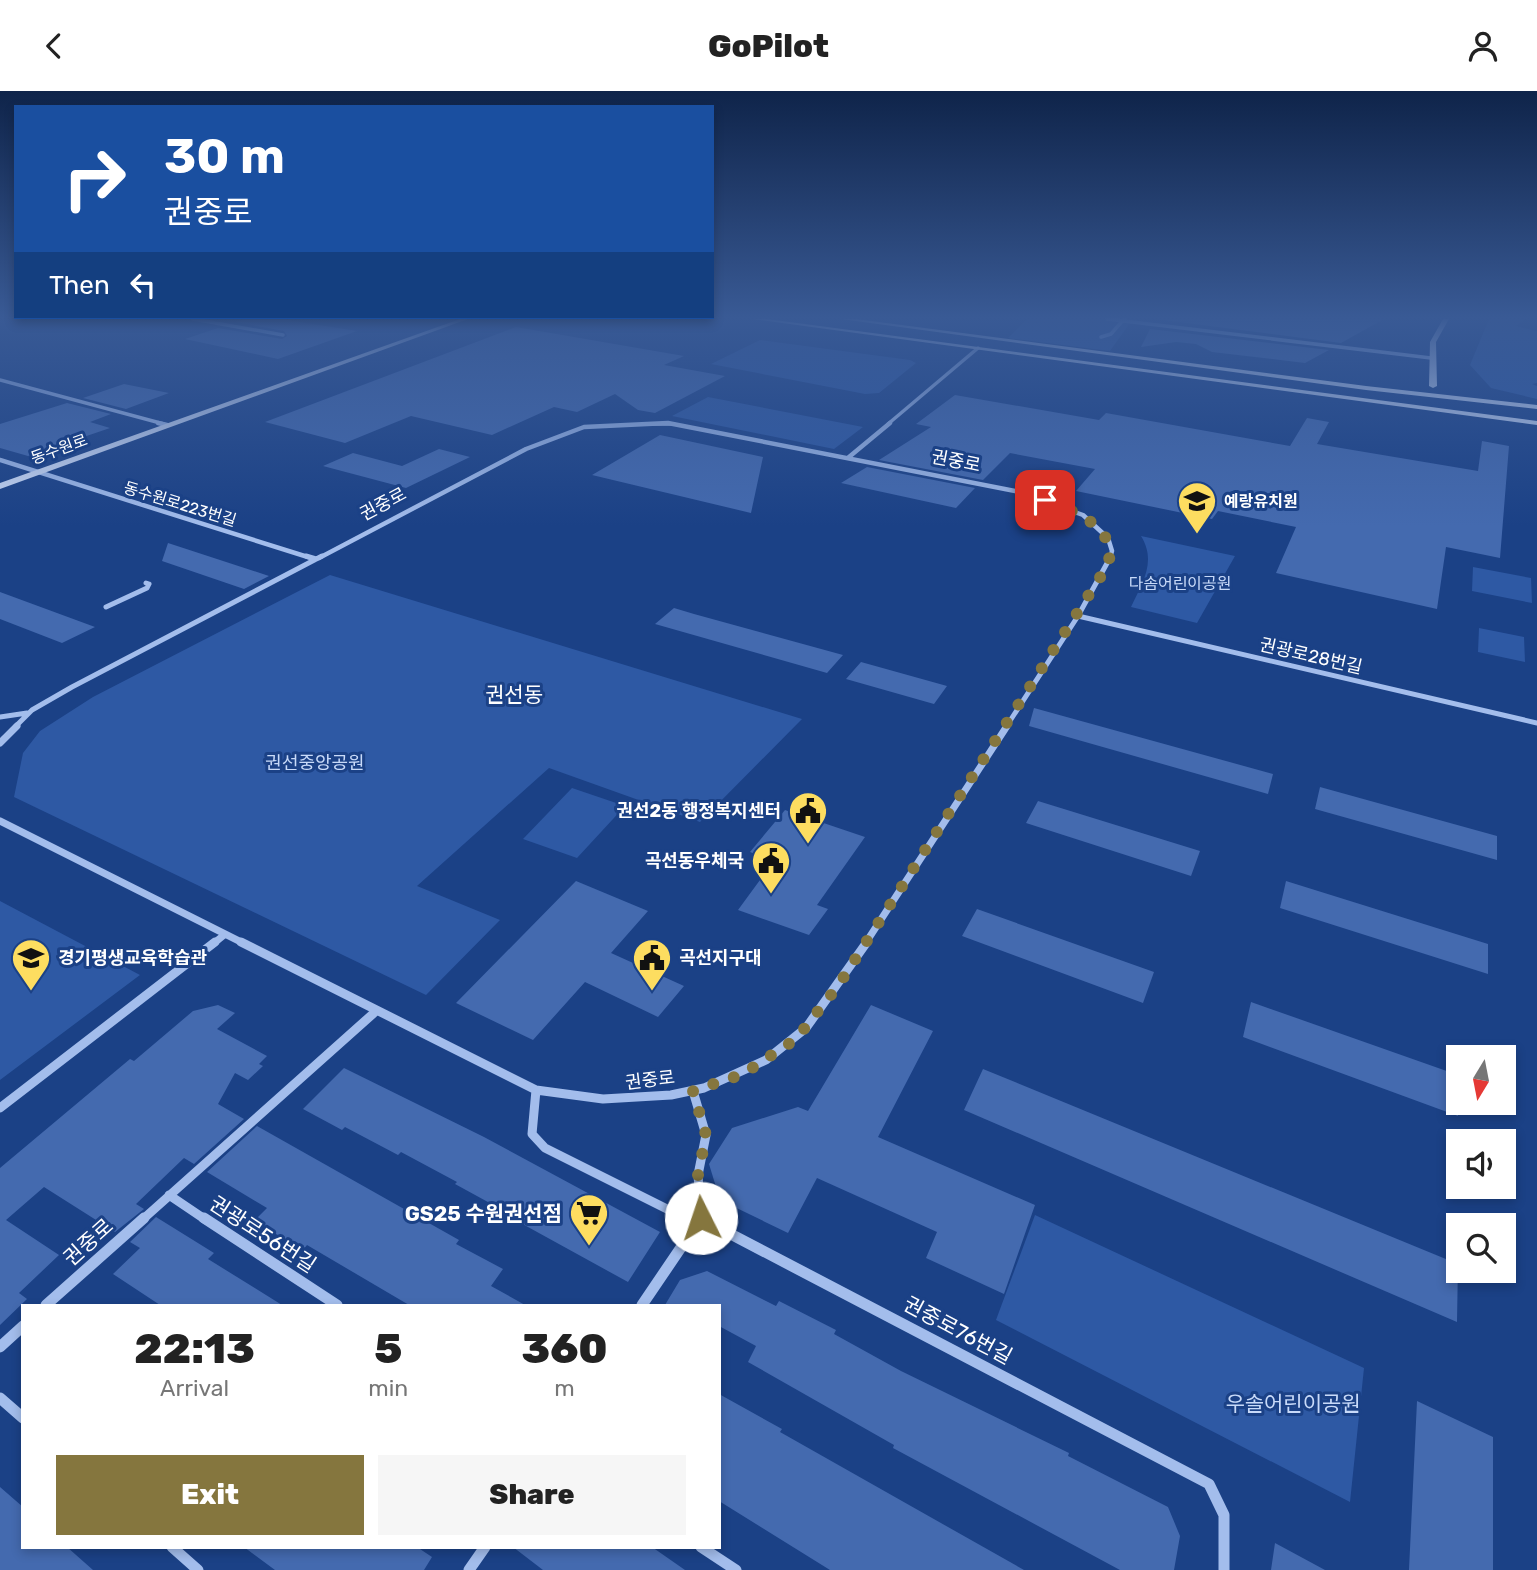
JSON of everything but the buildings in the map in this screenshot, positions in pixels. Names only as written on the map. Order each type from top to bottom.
[{"type":"main road","name":"동수원로","points":[[0,486],[271,388]]},
{"type":"main road","points":[[1276,388],[1537,423]]},
{"type":"main road","points":[[1366,388],[1397,395],[1537,413]]},
{"type":"main road","points":[[1367,388],[1537,407]]},
{"type":"main road","points":[[1394,389],[1407,388]]},
{"type":"main road","points":[[1439,388],[1466,398]]},
{"type":"street","name":"동수원로","points":[[30,388],[167,425]]},
{"type":"street","points":[[849,457],[931,388]]},
{"type":"street","name":"권중로","points":[[0,743],[29,713],[130,656],[526,449],[584,427],[668,422],[1015,491],[1083,515],[1108,538],[1112,551],[1108,565],[1078,616],[838,986],[796,1039],[743,1074],[693,1091],[622,1102],[572,1099],[536,1090],[375,1012],[0,821]]},
{"type":"street","name":"동수원로223번길","points":[[0,460],[317,559]]},
{"type":"street","points":[[106,607],[147,588],[149,584],[146,583]]},
{"type":"street","name":"권광로28번길","points":[[1078,616],[1537,723]]},
{"type":"street","points":[[0,717],[29,713]]},
{"type":"street","points":[[0,1108],[224,935]]},
{"type":"street","name":"권중로","points":[[47,1304],[375,1012]]},
{"type":"street","points":[[536,1090],[532,1134],[545,1148],[671,1211],[701,1218]]},
{"type":"street","points":[[643,1304],[701,1218],[698,1175],[706,1135],[693,1091]]},
{"type":"street","name":"권광로56번길","points":[[169,1195],[335,1304]]},
{"type":"street","name":"권중로76번길","points":[[701,1218],[1209,1484],[1224,1507],[1227,1531],[1224,1570]]},
{"type":"street","points":[[0,1346],[21,1328]]},
{"type":"street","points":[[0,1398],[21,1416]]},
{"type":"street","points":[[174,1549],[198,1570]]},
{"type":"street","points":[[470,1570],[484,1549]]},
{"type":"street","points":[[704,1549],[736,1570]]},
{"type":"green space","points":[[834,388],[885,388],[879,393],[865,394]]},
{"type":"green space","points":[[1491,388],[1537,388],[1537,399]]},
{"type":"green space","points":[[708,397],[863,427],[834,449],[672,416]]},
{"type":"green space","name":"다솜어린이공원","points":[[1141,536],[1235,556],[1197,623],[1131,607],[1148,564],[1146,546]]},
{"type":"green space","points":[[1473,567],[1531,578],[1532,603],[1472,591]]},
{"type":"green space","name":"권선중앙공원","points":[[330,575],[802,719],[700,822],[549,768],[417,886],[500,920],[426,995],[14,797],[23,753],[40,731],[93,697]]},
{"type":"green space","points":[[1479,628],[1524,637],[1525,662],[1478,652]]},
{"type":"green space","points":[[572,788],[625,806],[577,858],[523,839]]},
{"type":"green space","points":[[0,901],[140,975],[0,1080]]},
{"type":"green space","name":"우솔어린이공원","points":[[1035,1215],[1364,1368],[1350,1502],[996,1320]]},
{"type":"place","name":"예랑유치원","points":[[1197,535]]},
{"type":"place","name":"권선2동 행정복지센터","points":[[808,845]]},
{"type":"place","name":"곡선동우체국","points":[[771,895]]},
{"type":"place","name":"경기평생교육학습관","points":[[31,992]]},
{"type":"place","name":"곡선지구대","points":[[652,992]]},
{"type":"place","name":"GS25 수원권선점","points":[[589,1247]]},
{"type":"district","name":"권선동","points":[[514,694]]},
{"type":"route","points":[[701,1218],[698,1175],[706,1135],[693,1091],[743,1074],[796,1039],[838,986],[860,948],[1078,616],[1108,565],[1112,551],[1108,538],[1083,515],[1045,500]]}]
